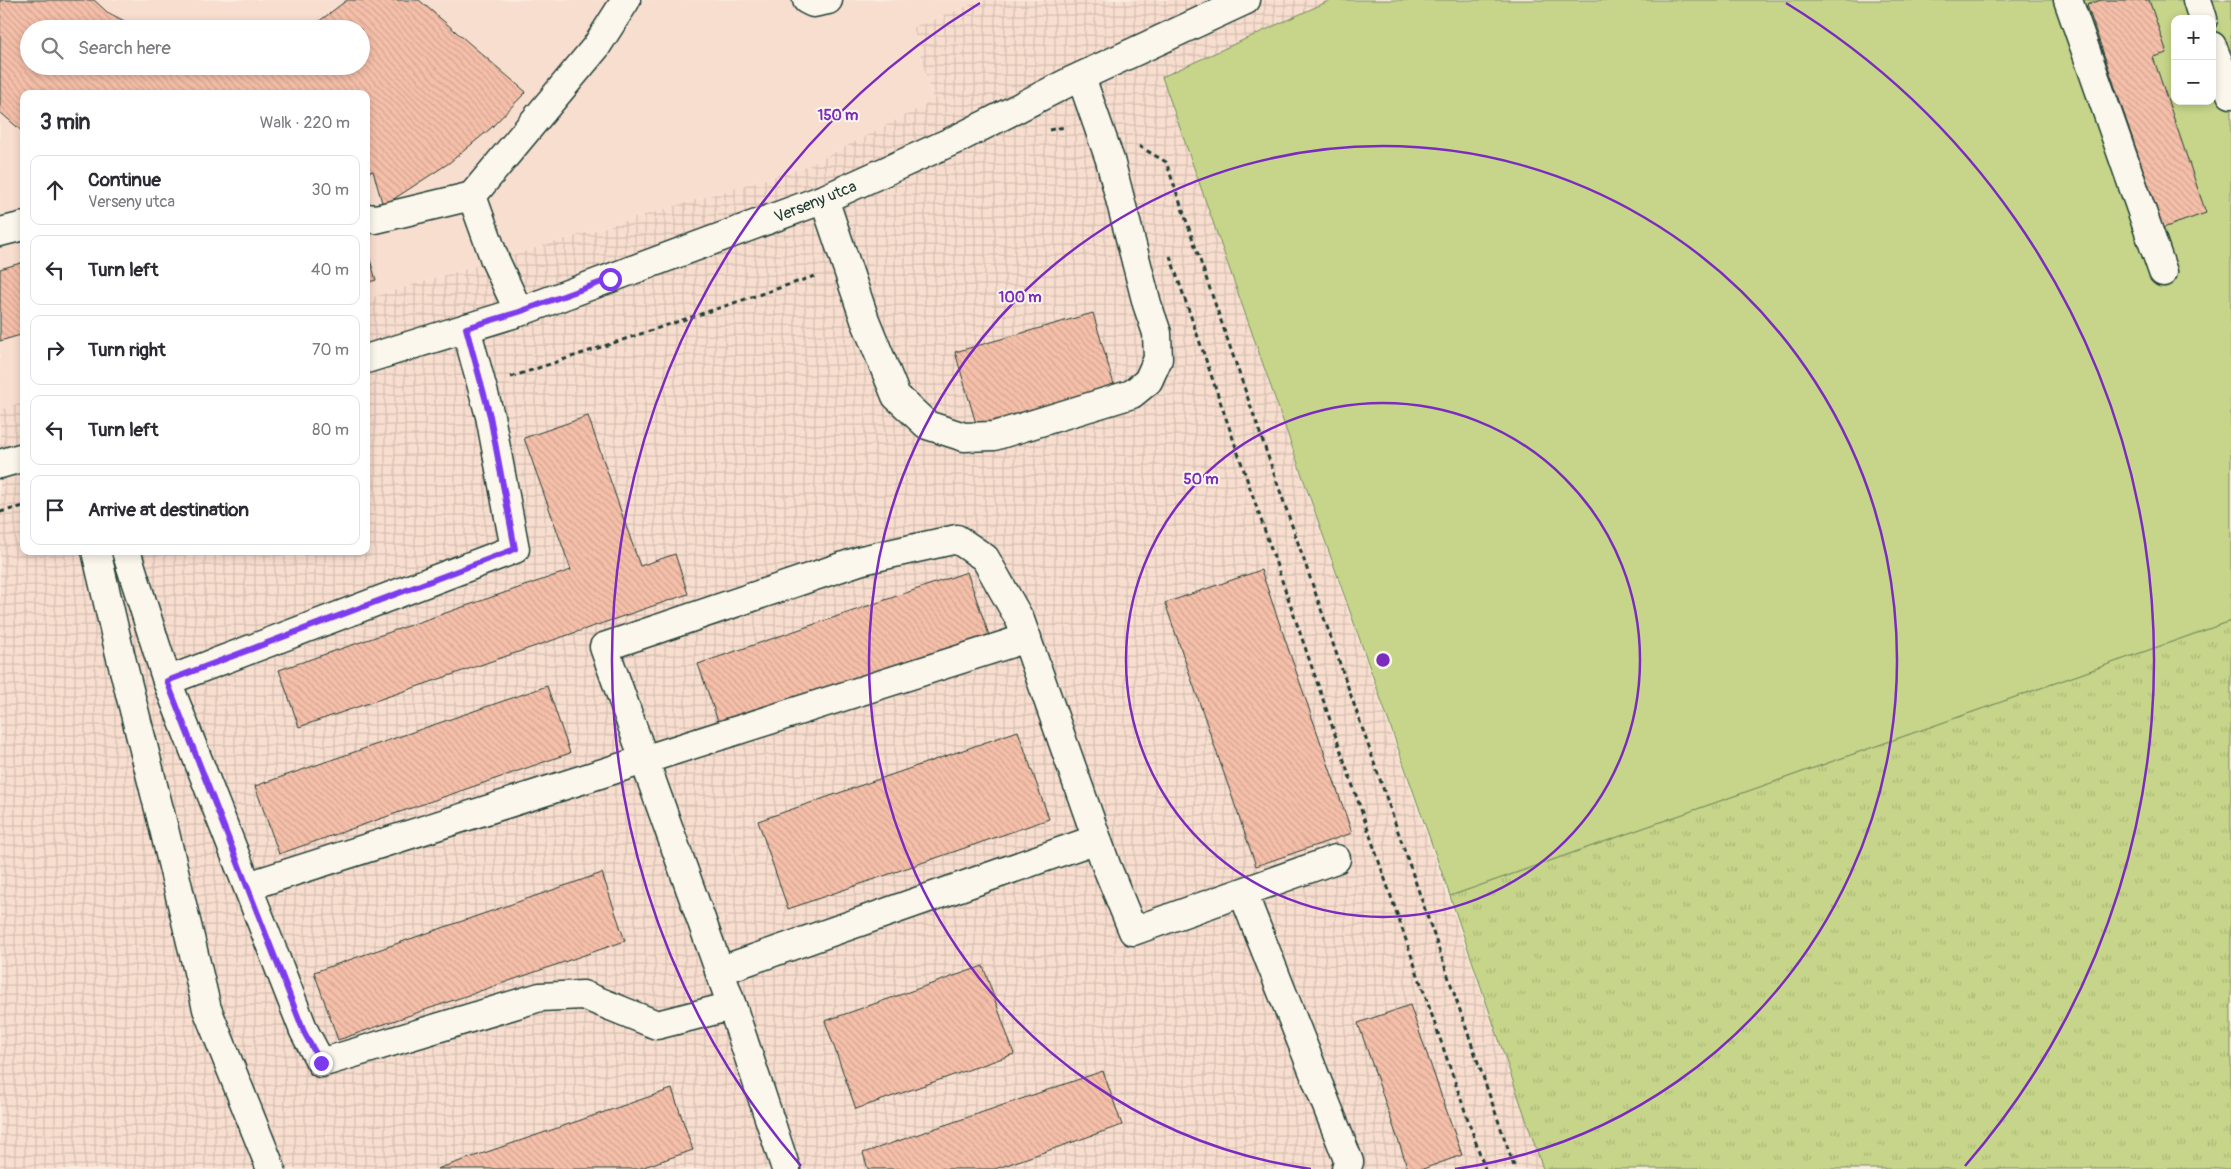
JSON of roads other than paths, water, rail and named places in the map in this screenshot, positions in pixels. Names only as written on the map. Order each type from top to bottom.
[{"type":"street","points":[[370,218],[376,219],[472,196],[596,47],[626,0]]},
{"type":"street","points":[[807,0],[813,3],[828,0]]},
{"type":"street","name":"Verseny utca","points":[[370,359],[519,312],[824,199],[959,138],[1081,77],[1246,0]]},
{"type":"street","points":[[2068,0],[2163,272]]},
{"type":"street","points":[[2197,0],[2202,15]]},
{"type":"street","points":[[2216,56],[2231,94]]},
{"type":"street","points":[[824,199],[865,320],[896,396],[927,425],[964,437],[994,436],[1132,394],[1148,381],[1158,359],[1157,333],[1147,304],[1110,160],[1081,77]]},
{"type":"street","points":[[472,196],[495,260],[519,312]]},
{"type":"street","points":[[0,232],[20,227]]},
{"type":"street","points":[[167,681],[515,549],[490,416],[466,328]]},
{"type":"street","points":[[0,464],[20,458]]},
{"type":"street","points":[[786,1169],[732,1006],[604,647],[862,560],[957,539],[985,558],[1020,620],[1097,839],[1133,932],[1336,860]]},
{"type":"street","points":[[97,555],[207,1009],[270,1169]]},
{"type":"street","points":[[127,555],[167,681],[304,1032],[321,1063],[540,997],[583,995],[657,1025],[732,1006]]},
{"type":"street","points":[[248,886],[1027,638]]},
{"type":"street","points":[[719,972],[1097,839]]},
{"type":"street","points":[[1243,893],[1349,1162],[1346,1169]]}]
